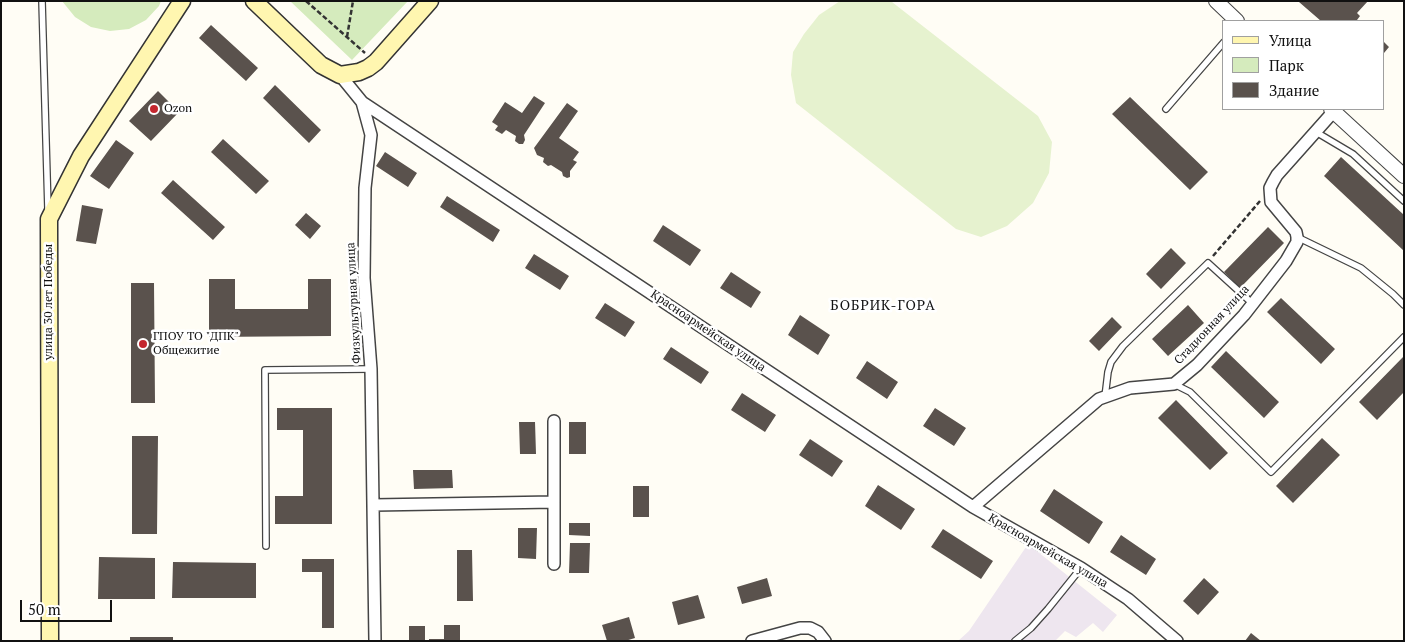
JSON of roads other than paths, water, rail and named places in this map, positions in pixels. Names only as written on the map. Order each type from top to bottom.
[{"type":"main road","name":"улица 30 лет Победы","points":[[50,641],[49,219],[81,156],[182,1]]},
{"type":"main road","name":"Красноармейская улица","points":[[254,1],[321,65],[340,75]]},
{"type":"main road","points":[[340,75],[359,72],[376,62],[430,1]]},
{"type":"street","points":[[1216,1],[1236,20]]},
{"type":"street","name":"Красноармейская улица","points":[[340,75],[362,102],[973,507],[1081,568],[1128,599],[1178,641]]},
{"type":"street","name":"Физкультурная улица","points":[[362,102],[371,135],[365,188],[364,278],[370,369],[375,641]]},
{"type":"street","points":[[1297,237],[1296,232],[1271,202],[1272,182],[1333,110],[1404,176]]},
{"type":"street","name":"Стадионная улица","points":[[973,507],[1099,399],[1130,388],[1174,384],[1196,365],[1244,315],[1286,261],[1297,242],[1297,237]]},
{"type":"street","points":[[554,421],[554,564]]},
{"type":"street","points":[[374,505],[554,502]]},
{"type":"street","points":[[752,641],[800,628],[810,628],[818,632],[826,641]]},
{"type":"lane","points":[[42,1],[49,219]]},
{"type":"lane","points":[[1166,109],[1222,44]]},
{"type":"lane","points":[[1316,132],[1353,154],[1404,201]]},
{"type":"lane","points":[[1297,237],[1361,268],[1404,305]]},
{"type":"lane","points":[[1105,397],[1111,362],[1124,346],[1208,263],[1253,304]]},
{"type":"lane","points":[[1174,384],[1190,392],[1271,472],[1404,337]]},
{"type":"lane","points":[[266,546],[265,370],[370,369]]},
{"type":"lane","points":[[1015,641],[1031,628],[1081,568]]},
{"type":"place","name":"Ozon","points":[[154,109]]},
{"type":"place","name":"ГПОУ ТО \"ДПК\" Общежитие","points":[[143,344]]},
{"type":"district","name":"БОБРИК-ГОРА","points":[[883,306]]}]
